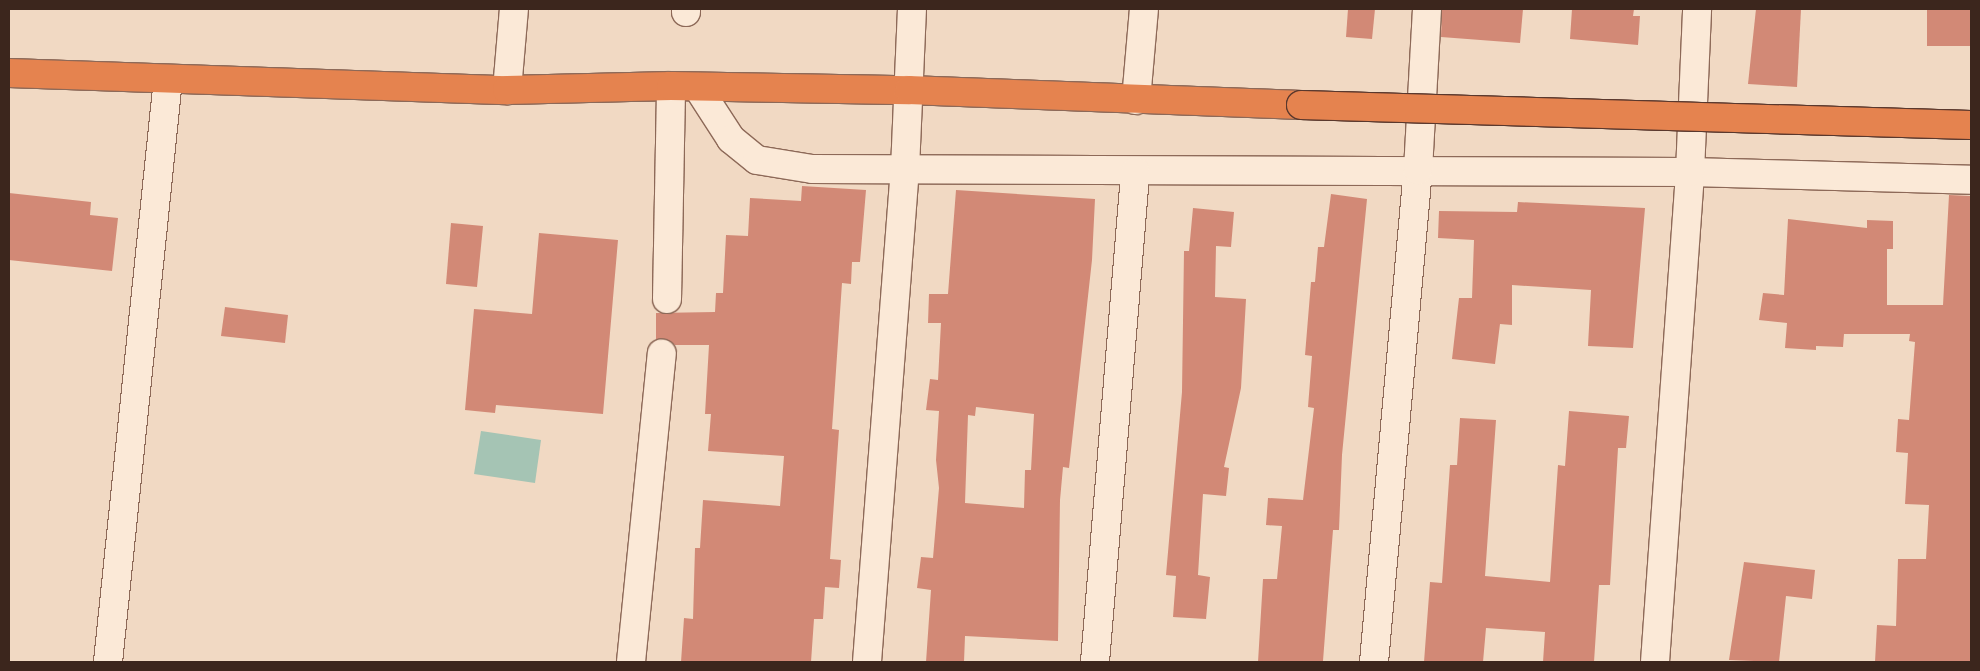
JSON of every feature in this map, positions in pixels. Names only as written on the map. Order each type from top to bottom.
[{"type":"highway","points":[[9,73],[507,90],[671,86],[698,88],[909,90],[1136,100],[1971,125]]},
{"type":"street","points":[[507,90],[514,9]]},
{"type":"street","points":[[867,662],[905,169],[912,9]]},
{"type":"street","points":[[1136,100],[1144,9]]},
{"type":"street","points":[[1374,662],[1418,170],[1427,9]]},
{"type":"street","points":[[1655,662],[1690,172],[1697,9]]},
{"type":"street","points":[[108,662],[168,79]]},
{"type":"street","points":[[667,299],[671,86]]},
{"type":"street","points":[[698,88],[731,139],[757,160],[812,169],[1136,172],[1418,170],[1690,172],[1971,180]]},
{"type":"street","points":[[1095,662],[1136,172]]},
{"type":"street","points":[[632,662],[662,354]]},
{"type":"shaded area","points":[[481,431],[541,440],[535,483],[474,474]]},
{"type":"building","points":[[1348,9],[1375,9],[1372,39],[1346,37]]},
{"type":"building","points":[[1442,9],[1523,9],[1520,43],[1441,37]]},
{"type":"building","points":[[1572,9],[1634,9],[1633,16],[1640,16],[1638,45],[1570,39]]},
{"type":"building","points":[[1756,9],[1801,9],[1797,87],[1748,84]]},
{"type":"building","points":[[1927,9],[1971,9],[1971,46],[1927,46]]},
{"type":"building","points":[[802,186],[866,190],[860,262],[852,262],[851,284],[842,283],[832,429],[839,430],[830,559],[841,560],[839,588],[825,587],[823,619],[814,619],[811,662],[681,662],[684,618],[693,619],[695,548],[700,548],[703,500],[780,506],[784,456],[708,451],[711,414],[705,414],[709,345],[675,345],[664,339],[656,340],[656,313],[715,312],[716,293],[723,293],[726,235],[748,236],[750,198],[801,201]]},
{"type":"building","points":[[956,190],[1095,199],[1092,260],[1069,468],[1063,467],[1060,500],[1058,641],[965,636],[964,662],[926,662],[931,590],[917,588],[921,557],[933,558],[939,488],[936,460],[939,411],[926,410],[930,379],[938,380],[941,323],[928,323],[929,294],[948,294]],"holes":[[[976,407],[1034,414],[1031,470],[1025,470],[1024,508],[965,503],[968,415],[975,416]]]},
{"type":"building","points":[[9,193],[91,202],[90,215],[118,218],[112,271],[9,260]]},
{"type":"building","points":[[1331,194],[1367,199],[1342,455],[1339,530],[1333,530],[1323,661],[1258,662],[1263,579],[1277,579],[1282,526],[1266,525],[1268,498],[1303,500],[1314,408],[1308,407],[1312,356],[1305,355],[1311,282],[1315,282],[1318,247],[1324,247]]},
{"type":"building","points":[[1949,195],[1971,196],[1971,662],[1875,662],[1877,625],[1896,626],[1898,559],[1926,559],[1929,505],[1905,504],[1908,453],[1896,452],[1898,419],[1909,420],[1915,342],[1909,341],[1910,334],[1844,334],[1843,347],[1816,346],[1816,350],[1785,348],[1787,323],[1759,320],[1763,293],[1784,295],[1788,219],[1867,228],[1867,220],[1893,221],[1893,249],[1887,249],[1887,305],[1943,305]]},
{"type":"building","points":[[1518,202],[1645,208],[1633,348],[1588,346],[1591,290],[1512,285],[1512,325],[1500,324],[1495,364],[1452,359],[1459,298],[1472,298],[1474,240],[1438,238],[1439,211],[1517,212]]},
{"type":"building","points":[[1193,208],[1234,212],[1231,247],[1216,246],[1215,297],[1246,299],[1241,388],[1224,467],[1229,468],[1226,496],[1203,494],[1198,575],[1210,577],[1206,619],[1173,617],[1176,576],[1166,575],[1182,392],[1184,251],[1189,251]]},
{"type":"building","points":[[451,223],[483,226],[477,287],[446,284]]},
{"type":"building","points":[[539,233],[618,240],[603,414],[496,405],[495,413],[465,410],[474,309],[532,314]]},
{"type":"building","points":[[225,307],[288,315],[285,343],[221,336]]},
{"type":"building","points":[[1569,411],[1629,416],[1626,448],[1618,448],[1610,585],[1599,585],[1594,662],[1543,662],[1545,632],[1486,628],[1483,662],[1424,662],[1430,582],[1442,583],[1450,465],[1457,465],[1460,418],[1496,420],[1485,576],[1550,582],[1558,465],[1565,466]]},
{"type":"building","points":[[1744,562],[1815,570],[1812,599],[1786,596],[1779,662],[1729,660]]}]
